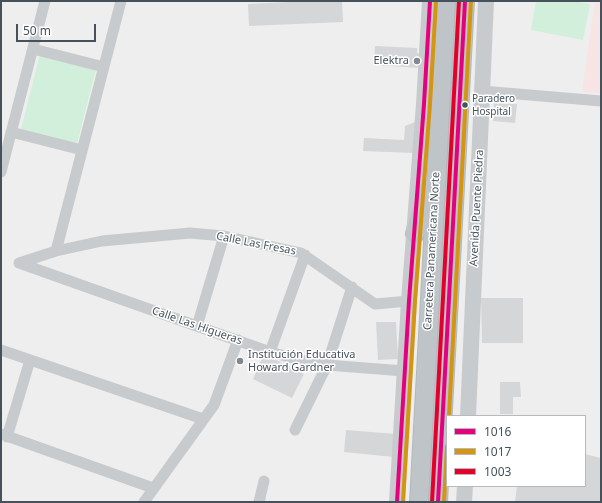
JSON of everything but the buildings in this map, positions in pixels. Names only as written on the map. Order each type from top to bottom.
[{"type":"highway","name":"Carretera Panamericana Norte","points":[[419,502],[446,1]]},
{"type":"highway","name":"Carretera Panamericana Norte","points":[[438,502],[465,1]]},
{"type":"highway","points":[[415,234],[424,206],[438,144]]},
{"type":"main road","points":[[397,502],[404,371],[415,234],[430,1]]},
{"type":"main road","name":"Avenida Puente Piedra","points":[[468,415],[486,1]]},
{"type":"main road","points":[[464,502],[465,487]]},
{"type":"street","points":[[1,172],[45,1]]},
{"type":"street","points":[[56,251],[121,1]]},
{"type":"street","points":[[33,49],[104,67]]},
{"type":"street","points":[[482,91],[601,101]]},
{"type":"street","points":[[11,132],[82,150]]},
{"type":"street","name":"Calle Las Fresas","points":[[19,263],[56,251],[102,241],[190,233],[224,236],[306,255],[375,304],[409,301]]},
{"type":"street","points":[[197,326],[224,236]]},
{"type":"street","points":[[270,352],[306,255]]},
{"type":"street","name":"Calle Las Higueras","points":[[19,263],[270,352],[327,365],[404,371]]},
{"type":"street","points":[[296,430],[327,365],[352,287]]},
{"type":"street","points":[[144,502],[214,405],[238,340]]},
{"type":"street","points":[[1,350],[203,419]]},
{"type":"street","points":[[30,360],[4,436],[153,488]]},
{"type":"street","points":[[260,502],[264,481]]},
{"type":"shaded area","points":[[595,1],[601,1],[601,93],[582,92]]},
{"type":"green space","points":[[536,1],[573,1],[590,4],[583,40],[531,30]]},
{"type":"green space","points":[[40,54],[96,69],[77,144],[21,129]]},
{"type":"transit line","name":"1016","points":[[397,502],[409,301],[424,104],[430,1]]},
{"type":"transit line","name":"1017","points":[[403,502],[415,301],[430,104],[436,1]]},
{"type":"transit line","name":"1003","points":[[432,502],[459,1]]},
{"type":"transit line","name":"1016","points":[[438,502],[465,1]]},
{"type":"transit line","name":"1017","points":[[449,415],[471,1]]},
{"type":"transit line","name":"1017","points":[[444,502],[446,465]]},
{"type":"place","name":"Elektra","points":[[417,61]]},
{"type":"place","name":"Paradero Hospital","points":[[465,105]]},
{"type":"place","name":"Institución Educativa Howard Gardner","points":[[240,361]]}]
